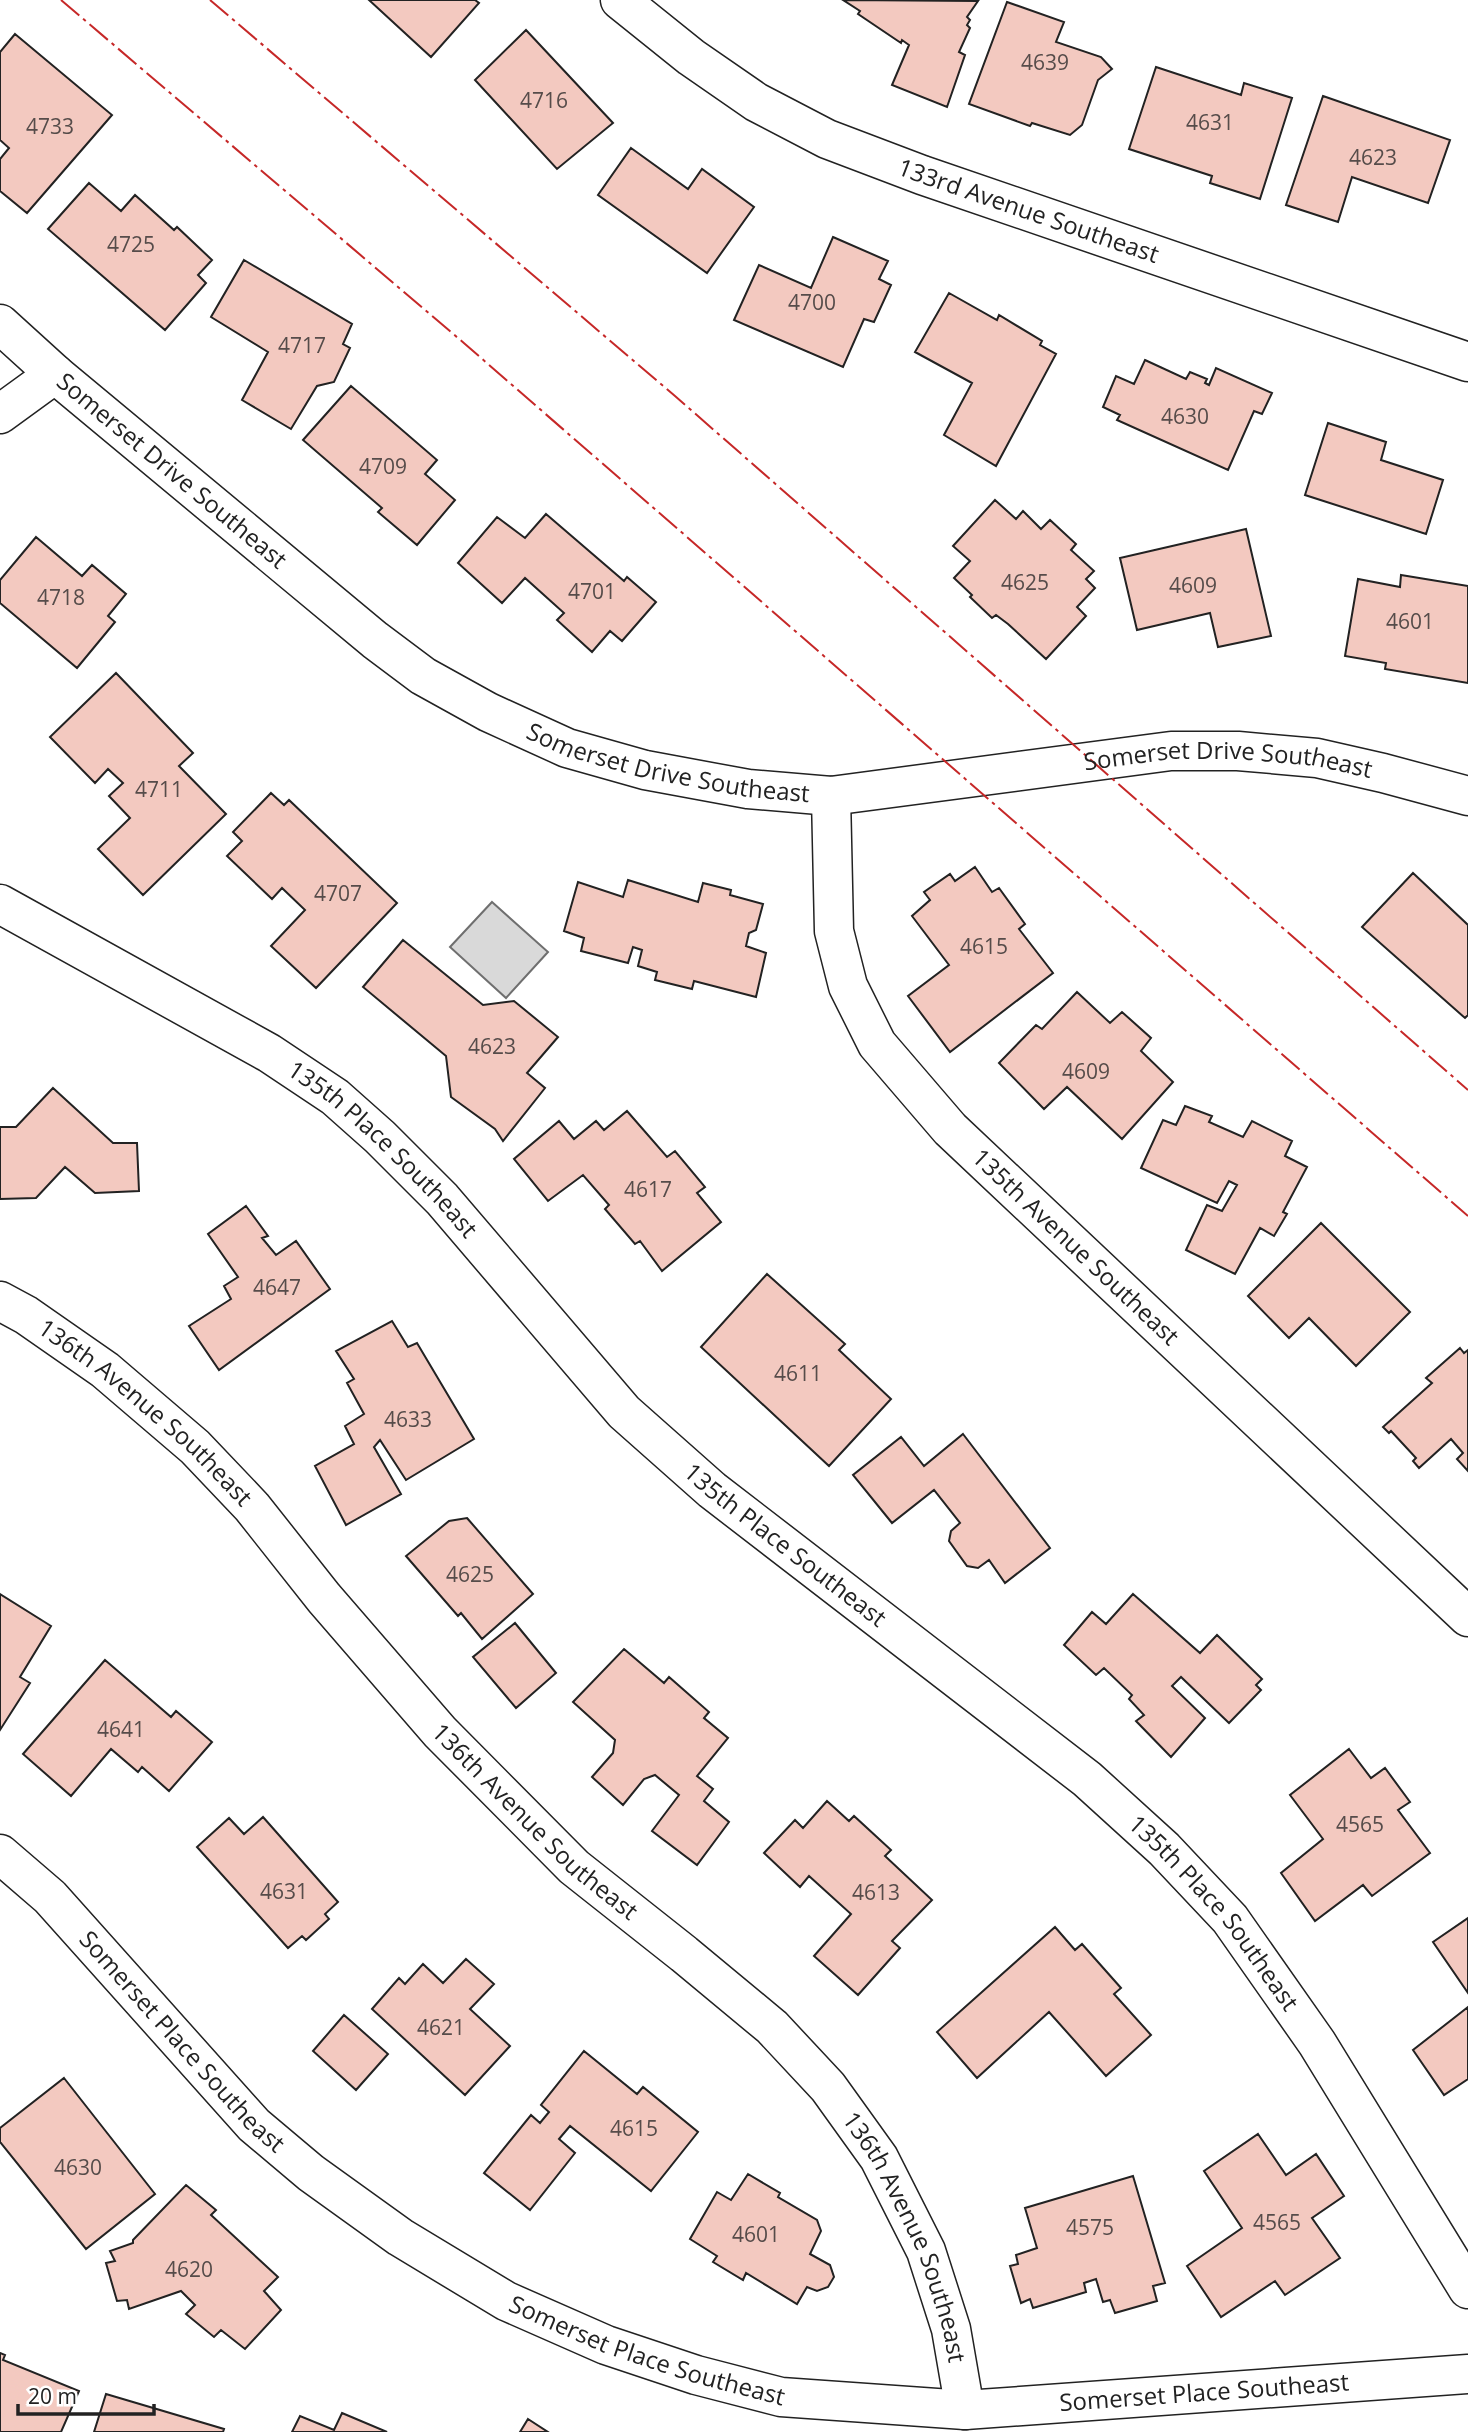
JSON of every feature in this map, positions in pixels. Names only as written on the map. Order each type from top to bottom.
[{"type":"street","name":"133rd Avenue Southeast","points":[[620,0],[691,57],[756,102],[827,139],[934,179],[1468,362]]},
{"type":"street","name":"Somerset Drive Southeast","points":[[0,324],[55,374],[423,676],[488,712],[567,748],[645,770],[748,789],[831,796],[1171,751],[1317,758],[1468,796]]},
{"type":"street","points":[[0,414],[55,374]]},
{"type":"street","name":"135th Avenue Southeast","points":[[831,796],[834,931],[848,986],[877,1044],[950,1129],[1468,1618]]},
{"type":"street","name":"135th Place Southeast","points":[[0,904],[269,1053],[335,1097],[442,1199],[624,1412],[712,1490],[1087,1779],[1164,1849],[1230,1919],[1317,2043],[1468,2289]]},
{"type":"street","name":"136th Avenue Southeast","points":[[0,1301],[26,1315],[105,1370],[195,1447],[252,1507],[324,1598],[459,1751],[574,1867],[772,2027],[828,2087],[879,2158],[926,2251],[951,2329],[965,2410]]},
{"type":"street","name":"Somerset Place Southeast","points":[[0,1854],[50,1897],[254,2126],[311,2173],[400,2237],[506,2301],[606,2345],[696,2375],[781,2397],[965,2410],[1468,2374]]},
{"type":"shaded area","points":[[492,902],[548,952],[506,998],[450,947]]},
{"type":"building","points":[[369,0],[475,0],[479,3],[431,57]]},
{"type":"building","points":[[843,0],[978,1],[967,17],[970,20],[967,25],[970,28],[959,52],[965,55],[947,107],[892,85],[909,45],[902,40],[901,43],[858,14],[860,11]]},
{"type":"building","points":[[1007,2],[1064,22],[1056,42],[1101,57],[1112,69],[1098,80],[1082,125],[1070,135],[1032,123],[1030,126],[969,104]]},
{"type":"building","points":[[526,30],[613,123],[557,169],[475,80]]},
{"type":"building","points":[[15,34],[112,115],[27,213],[0,191],[0,159],[9,148],[0,140],[0,52]]},
{"type":"building","points":[[1156,67],[1241,95],[1244,83],[1292,98],[1260,199],[1210,183],[1212,176],[1129,149]]},
{"type":"building","points":[[1323,96],[1450,140],[1428,203],[1352,177],[1338,222],[1286,205]]},
{"type":"building","points":[[631,148],[688,189],[702,169],[754,207],[707,273],[598,195]]},
{"type":"building","points":[[89,183],[121,211],[135,195],[174,230],[177,227],[212,260],[198,275],[206,283],[165,330],[48,229]]},
{"type":"building","points":[[833,237],[888,261],[879,279],[891,285],[874,322],[864,319],[843,367],[734,320],[759,265],[811,288]]},
{"type":"building","points":[[244,260],[352,324],[343,344],[350,348],[334,382],[317,386],[291,429],[242,400],[268,352],[211,317]]},
{"type":"building","points":[[949,293],[997,320],[999,315],[1042,341],[1040,345],[1056,354],[996,466],[944,435],[972,383],[915,352]]},
{"type":"building","points":[[1145,360],[1186,379],[1190,372],[1207,379],[1205,383],[1209,385],[1216,368],[1272,393],[1262,414],[1254,411],[1228,470],[1117,420],[1120,415],[1103,407],[1116,376],[1134,384]]},
{"type":"building","points":[[351,386],[437,460],[425,474],[455,500],[417,545],[378,512],[382,508],[303,440]]},
{"type":"building","points":[[1328,423],[1386,442],[1381,460],[1443,480],[1426,534],[1305,495]]},
{"type":"building","points":[[995,500],[1016,519],[1023,511],[1041,529],[1050,520],[1076,544],[1071,550],[1094,571],[1086,579],[1095,588],[1077,607],[1086,616],[1046,659],[1008,624],[996,615],[992,618],[954,578],[970,561],[953,546]]},
{"type":"building","points":[[546,514],[624,581],[627,577],[656,602],[622,641],[610,631],[592,652],[557,620],[564,613],[525,578],[502,603],[458,563],[497,517],[525,538]]},
{"type":"building","points":[[1246,529],[1271,636],[1218,647],[1210,613],[1137,630],[1120,558]]},
{"type":"building","points":[[36,537],[82,576],[92,565],[126,594],[108,616],[115,622],[77,668],[0,603],[0,580]]},
{"type":"building","points":[[1401,575],[1468,586],[1468,683],[1385,669],[1386,663],[1345,656],[1358,579],[1400,587]]},
{"type":"building","points":[[116,673],[193,753],[179,766],[226,814],[143,895],[98,849],[130,818],[109,796],[123,783],[108,769],[95,783],[50,737]]},
{"type":"building","points":[[271,793],[284,805],[289,800],[397,903],[316,988],[271,946],[305,910],[282,888],[272,899],[227,856],[242,841],[233,832]]},
{"type":"building","points":[[975,867],[992,892],[999,888],[1025,924],[1019,929],[1053,973],[950,1052],[908,996],[949,965],[912,916],[930,900],[924,892],[950,874],[955,881]]},
{"type":"building","points":[[1413,873],[1468,925],[1468,1015],[1465,1018],[1362,927]]},
{"type":"building","points":[[628,880],[698,902],[703,883],[731,890],[730,895],[763,904],[756,930],[749,933],[746,946],[766,953],[756,997],[694,981],[692,989],[655,980],[657,972],[638,966],[642,950],[633,947],[628,963],[581,951],[584,938],[564,931],[578,882],[623,897]]},
{"type":"building","points":[[403,940],[483,1005],[514,1001],[558,1037],[527,1073],[545,1088],[503,1141],[495,1129],[451,1097],[446,1056],[363,987]]},
{"type":"building","points":[[1077,992],[1110,1023],[1122,1012],[1151,1038],[1141,1051],[1173,1082],[1122,1139],[1067,1087],[1044,1109],[999,1063],[1036,1025],[1042,1029]]},
{"type":"building","points":[[53,1088],[113,1143],[137,1143],[139,1191],[95,1193],[65,1167],[36,1198],[0,1199],[0,1127],[16,1127]]},
{"type":"building","points":[[1185,1106],[1212,1116],[1209,1122],[1243,1137],[1252,1121],[1292,1141],[1285,1156],[1307,1167],[1283,1212],[1287,1214],[1274,1236],[1260,1228],[1235,1274],[1186,1250],[1207,1205],[1222,1211],[1237,1185],[1229,1181],[1217,1203],[1141,1168],[1163,1120],[1176,1125]]},
{"type":"building","points":[[627,1111],[667,1157],[675,1151],[705,1187],[697,1193],[721,1222],[662,1271],[640,1241],[635,1244],[605,1209],[609,1205],[583,1175],[548,1201],[514,1159],[559,1121],[574,1139],[596,1121],[604,1130]]},
{"type":"building","points":[[246,1206],[268,1236],[262,1238],[276,1255],[296,1241],[330,1289],[219,1370],[189,1326],[231,1299],[224,1286],[238,1277],[208,1234]]},
{"type":"building","points":[[1321,1223],[1410,1312],[1356,1366],[1309,1318],[1289,1338],[1248,1296]]},
{"type":"building","points":[[767,1274],[845,1344],[839,1350],[891,1399],[829,1466],[701,1347]]},
{"type":"building","points":[[392,1321],[408,1347],[417,1343],[474,1439],[406,1480],[380,1440],[374,1447],[401,1494],[346,1525],[315,1466],[354,1444],[345,1426],[364,1414],[347,1383],[354,1379],[336,1351]]},
{"type":"building","points":[[1460,1348],[1464,1353],[1468,1350],[1468,1471],[1457,1459],[1463,1453],[1451,1439],[1419,1468],[1413,1461],[1416,1458],[1391,1431],[1389,1433],[1383,1427],[1432,1383],[1426,1378]]},
{"type":"building","points":[[963,1434],[1050,1548],[1005,1583],[989,1560],[978,1568],[967,1566],[949,1541],[951,1531],[960,1523],[934,1490],[892,1523],[853,1475],[901,1437],[924,1466]]},
{"type":"building","points":[[467,1518],[533,1594],[482,1639],[461,1613],[458,1616],[406,1556],[449,1521]]},
{"type":"building","points":[[0,1594],[51,1626],[20,1677],[30,1683],[0,1730]]},
{"type":"building","points":[[1133,1594],[1200,1653],[1217,1635],[1262,1679],[1256,1685],[1261,1690],[1229,1723],[1181,1677],[1172,1686],[1205,1718],[1171,1757],[1136,1721],[1144,1715],[1129,1699],[1132,1695],[1104,1668],[1096,1675],[1064,1645],[1092,1612],[1106,1624]]},
{"type":"building","points":[[515,1623],[556,1673],[516,1708],[473,1657]]},
{"type":"building","points":[[624,1649],[664,1683],[669,1677],[709,1712],[704,1718],[728,1738],[697,1776],[713,1789],[704,1801],[729,1822],[697,1865],[652,1831],[679,1795],[655,1775],[644,1779],[623,1805],[592,1777],[613,1753],[615,1740],[573,1702]]},
{"type":"building","points":[[105,1660],[171,1717],[176,1711],[212,1742],[169,1791],[142,1767],[138,1772],[111,1749],[71,1796],[23,1754]]},
{"type":"building","points":[[1349,1749],[1371,1778],[1385,1768],[1410,1802],[1398,1810],[1430,1853],[1372,1896],[1363,1885],[1315,1921],[1281,1873],[1323,1839],[1290,1795]]},
{"type":"building","points":[[827,1801],[849,1821],[854,1816],[891,1850],[885,1856],[932,1900],[892,1941],[900,1948],[858,1995],[814,1956],[851,1914],[809,1876],[800,1887],[764,1853],[795,1820],[803,1828]]},
{"type":"building","points":[[263,1817],[338,1902],[325,1914],[329,1919],[306,1940],[302,1936],[288,1948],[197,1847],[229,1818],[244,1834]]},
{"type":"building","points":[[1468,1918],[1468,1993],[1433,1942]]},
{"type":"building","points":[[1055,1927],[1075,1950],[1082,1944],[1121,1988],[1114,1994],[1151,2035],[1106,2076],[1049,2012],[977,2078],[937,2032]]},
{"type":"building","points":[[466,1959],[494,1984],[470,2009],[510,2046],[465,2095],[372,2009],[399,1978],[405,1984],[423,1964],[443,1983]]},
{"type":"building","points":[[1468,2007],[1468,2079],[1444,2095],[1413,2050]]},
{"type":"building","points":[[344,2015],[388,2054],[356,2090],[313,2051]]},
{"type":"building","points":[[584,2051],[637,2094],[643,2087],[698,2132],[651,2191],[570,2126],[559,2139],[575,2153],[530,2210],[484,2173],[531,2115],[540,2123],[549,2112],[541,2105]]},
{"type":"building","points":[[64,2078],[155,2194],[86,2249],[0,2142],[0,2128]]},
{"type":"building","points":[[1258,2134],[1286,2175],[1316,2154],[1344,2196],[1312,2218],[1340,2258],[1285,2295],[1275,2281],[1221,2317],[1187,2266],[1242,2228],[1204,2171]]},
{"type":"building","points":[[748,2174],[780,2193],[778,2197],[817,2220],[821,2231],[810,2254],[830,2265],[834,2277],[828,2287],[817,2291],[807,2287],[797,2304],[746,2273],[743,2280],[713,2262],[717,2256],[690,2239],[717,2192],[731,2200]]},
{"type":"building","points":[[1133,2176],[1165,2283],[1153,2286],[1157,2301],[1115,2313],[1110,2300],[1103,2302],[1096,2279],[1084,2283],[1086,2292],[1033,2308],[1030,2299],[1021,2303],[1010,2266],[1018,2264],[1016,2255],[1037,2248],[1025,2208]]},
{"type":"building","points":[[186,2185],[216,2210],[211,2215],[278,2277],[264,2291],[281,2310],[245,2349],[221,2330],[214,2337],[186,2314],[195,2305],[181,2291],[129,2309],[127,2300],[117,2301],[106,2263],[115,2261],[110,2251],[133,2243]]},
{"type":"building","points":[[0,2353],[5,2355],[3,2360],[79,2391],[61,2432],[0,2432]]},
{"type":"building","points":[[106,2394],[224,2429],[223,2432],[94,2432]]},
{"type":"building","points":[[342,2413],[387,2432],[292,2432],[300,2416],[334,2430]]},
{"type":"building","points":[[528,2419],[548,2432],[520,2432]]},
{"type":"power","points":[[61,0],[465,344],[1468,1216]]},
{"type":"power","points":[[210,0],[675,396],[1468,1090]]}]
